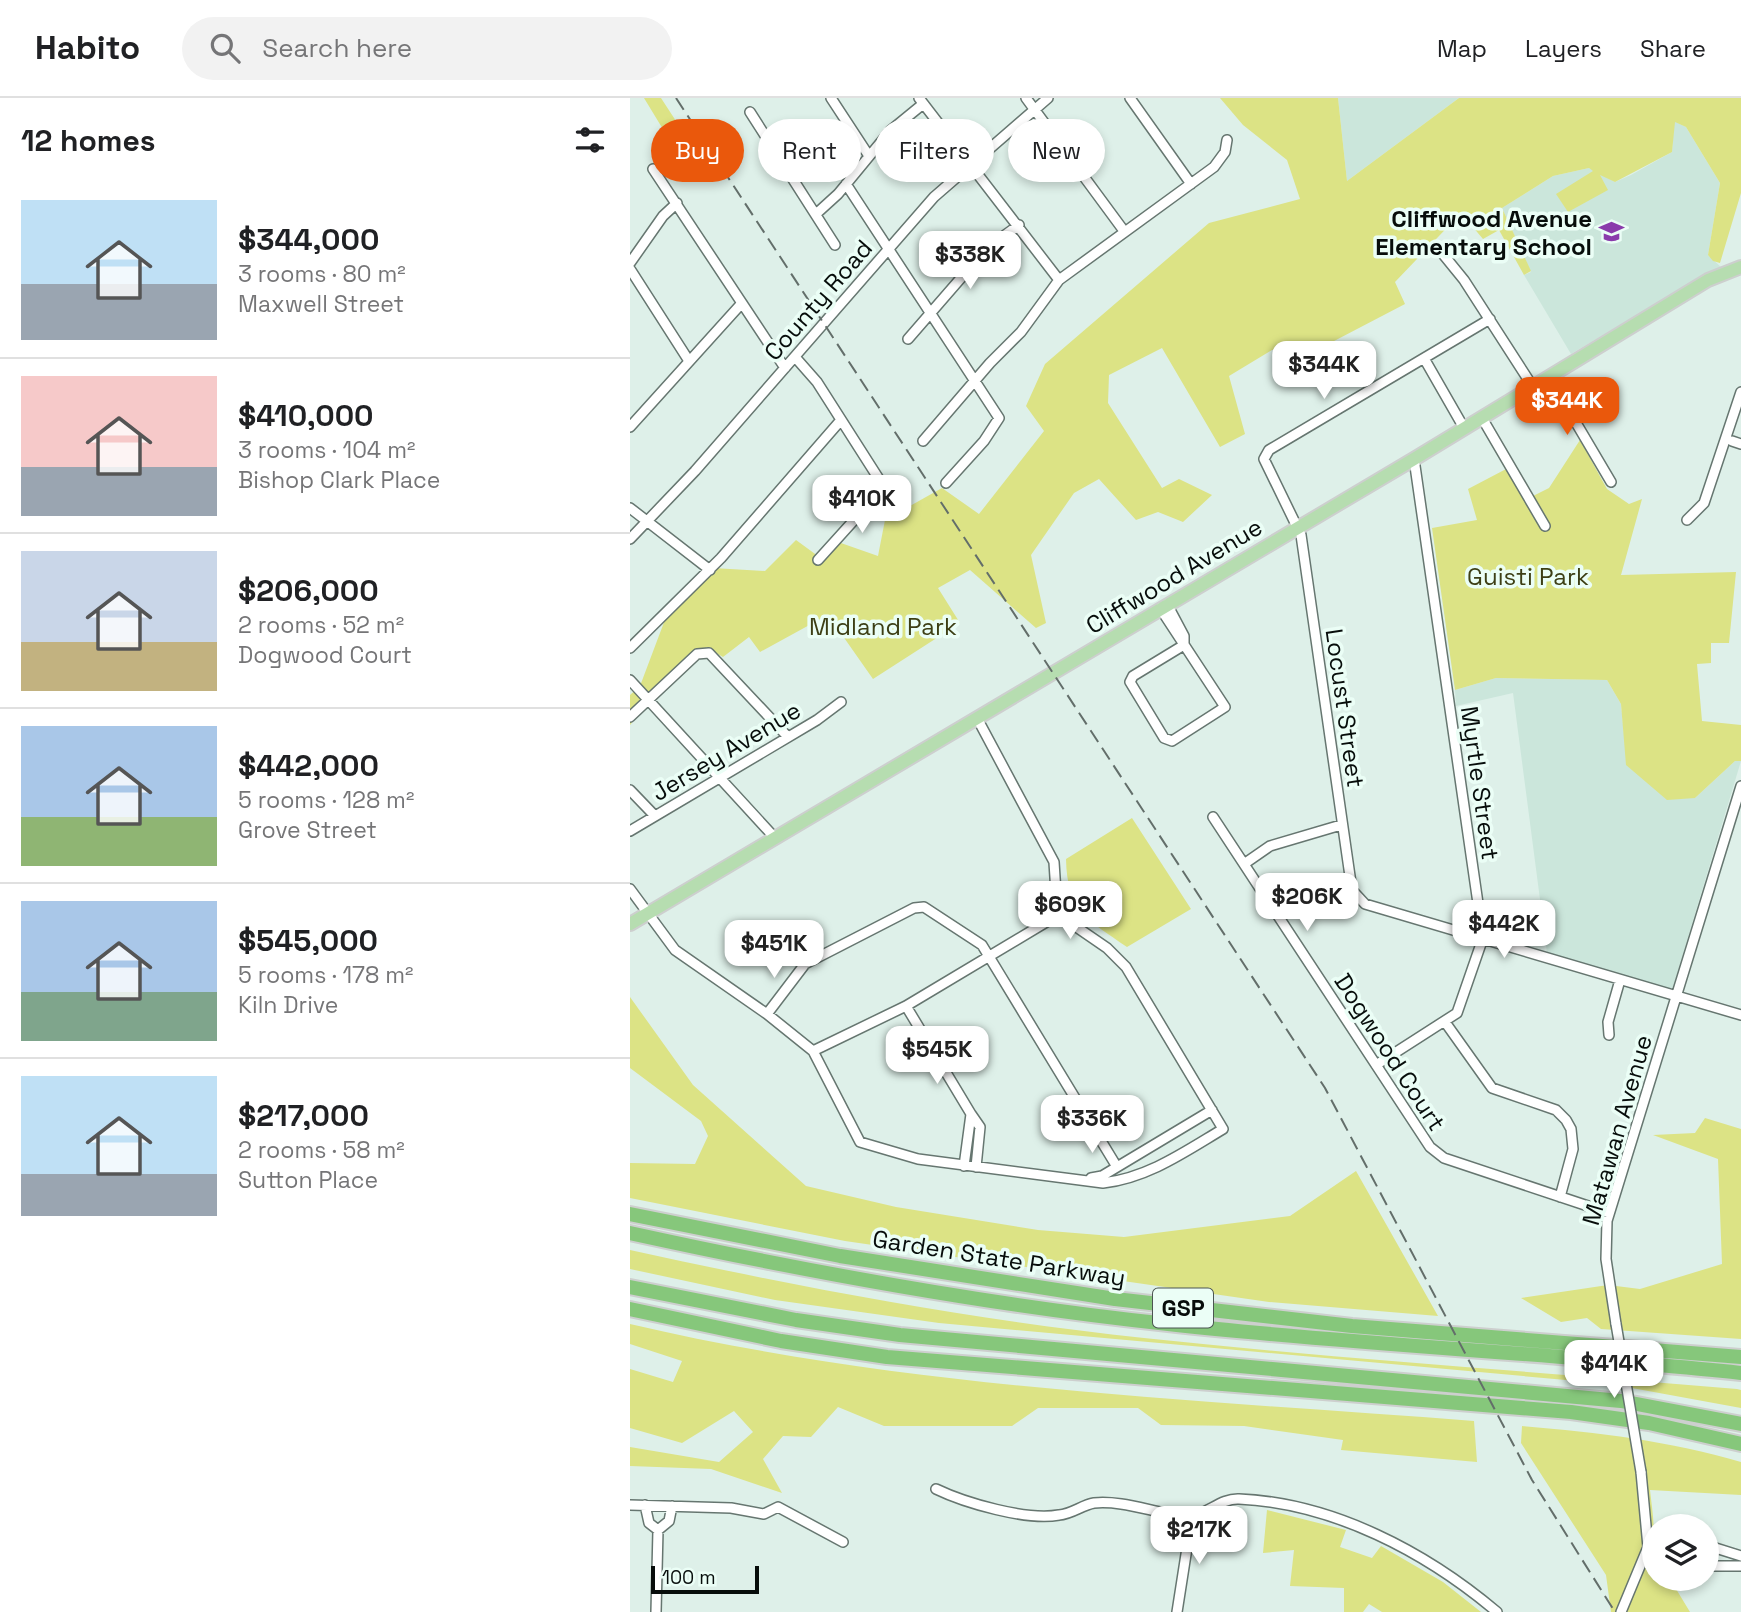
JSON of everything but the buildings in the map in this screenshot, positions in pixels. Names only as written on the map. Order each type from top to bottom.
[{"type":"highway","name":"Garden State Parkway","points":[[630,1214],[840,1256],[1142,1302],[1352,1326],[1741,1357]]},
{"type":"highway","name":"Garden State Parkway","points":[[630,1233],[880,1283],[1123,1319],[1327,1340],[1741,1373]]},
{"type":"highway","name":"GSP","points":[[630,1287],[758,1313],[887,1333],[1621,1401],[1741,1424]]},
{"type":"highway","points":[[630,1309],[769,1338],[887,1357],[1571,1412],[1649,1423],[1741,1444]]},
{"type":"main road","name":"Cliffwood Avenue","points":[[630,924],[1414,459],[1708,280],[1741,267]]},
{"type":"street","points":[[831,98],[869,156]]},
{"type":"street","points":[[1026,98],[1124,231]]},
{"type":"street","name":"County Road","points":[[994,144],[1048,98]]},
{"type":"street","points":[[1130,98],[1191,184]]},
{"type":"street","points":[[816,214],[833,199],[890,131],[921,101],[936,119]]},
{"type":"street","points":[[750,112],[835,245]]},
{"type":"street","points":[[923,441],[1021,332],[1059,280],[1221,159],[1227,140]]},
{"type":"street","points":[[662,182],[785,368]]},
{"type":"street","name":"County Road","points":[[630,539],[649,522],[934,197],[950,182]]},
{"type":"street","points":[[986,182],[1059,280]]},
{"type":"street","points":[[846,184],[933,313],[999,421],[946,483]]},
{"type":"street","points":[[630,263],[663,216],[677,203]]},
{"type":"street","points":[[908,339],[986,248],[1019,225]]},
{"type":"street","points":[[1442,253],[1490,319],[1533,387]]},
{"type":"street","points":[[630,269],[689,361]]},
{"type":"street","points":[[630,427],[742,303]]},
{"type":"street","points":[[1299,526],[1266,468],[1266,453],[1490,319]]},
{"type":"street","points":[[796,356],[817,382],[884,489],[818,560]]},
{"type":"street","points":[[1425,360],[1464,428]]},
{"type":"street","points":[[1549,377],[1611,482]]},
{"type":"street","points":[[1688,520],[1704,503],[1741,393]]},
{"type":"street","points":[[1482,418],[1545,526]]},
{"type":"street","points":[[630,648],[710,570],[841,420]]},
{"type":"street","name":"Myrtle Street","points":[[1376,1065],[1457,1013],[1483,938],[1414,459]]},
{"type":"street","points":[[630,508],[710,570]]},
{"type":"street","name":"Locust Street","points":[[1299,526],[1354,894],[1366,904],[1483,938]]},
{"type":"street","points":[[1164,606],[1184,645],[1225,707],[1172,741],[1164,738],[1130,682],[1133,676],[1184,645]]},
{"type":"street","points":[[630,717],[647,699],[703,652],[715,656],[788,737]]},
{"type":"street","points":[[630,680],[775,838]]},
{"type":"street","name":"Jersey Avenue","points":[[630,831],[788,737],[841,702]]},
{"type":"street","points":[[630,889],[675,950],[767,1014],[813,1051],[860,1142],[918,1159],[964,1166],[1103,1183],[1132,1178],[1223,1129],[1126,967],[1107,948],[1075,926],[1063,912],[1056,892],[1054,862],[976,718]]},
{"type":"street","name":"Matawan Avenue","points":[[1649,1514],[1605,1244],[1609,1213],[1741,786]]},
{"type":"street","points":[[630,790],[655,816]]},
{"type":"street","name":"Dogwood Court","points":[[1213,817],[1430,1147],[1444,1158],[1609,1213]]},
{"type":"street","points":[[1244,864],[1270,846],[1342,825]]},
{"type":"street","points":[[767,1014],[805,964],[914,908],[924,907],[982,945],[1117,1167]]},
{"type":"street","points":[[813,1051],[906,1006],[1063,912]]},
{"type":"street","points":[[1483,938],[1741,1015]]},
{"type":"street","points":[[1609,1035],[1608,1022],[1620,980]]},
{"type":"street","points":[[906,1006],[980,1127],[976,1167]]},
{"type":"street","points":[[1446,1022],[1492,1088],[1556,1110],[1572,1129],[1573,1149],[1560,1197]]},
{"type":"street","points":[[1086,1179],[1117,1167],[1212,1110]]},
{"type":"street","points":[[964,1166],[971,1114]]},
{"type":"street","points":[[936,1489],[975,1505],[1050,1516],[1094,1503],[1192,1516],[1225,1501],[1241,1499],[1332,1518],[1413,1552],[1458,1581],[1497,1612]]},
{"type":"street","points":[[630,1505],[731,1508],[764,1514],[778,1507],[843,1542]]},
{"type":"street","points":[[645,1505],[649,1522],[659,1530]]},
{"type":"street","points":[[656,1612],[659,1530],[669,1521],[673,1506]]},
{"type":"street","points":[[1177,1612],[1192,1516]]},
{"type":"street","points":[[1719,1549],[1737,1555],[1737,1565],[1719,1566]]},
{"type":"street","name":"Matawan Avenue","points":[[1621,1612],[1642,1566]]},
{"type":"shaded area","points":[[1338,98],[1459,98],[1347,181]]},
{"type":"shaded area","name":"Cliffwood Avenue Elementary School","points":[[1674,121],[1686,127],[1720,183],[1708,255],[1722,268],[1704,275],[1571,354],[1524,275],[1531,272],[1502,208],[1553,176],[1589,168],[1615,182],[1631,175],[1672,152]]},
{"type":"shaded area","points":[[1496,678],[1607,680],[1621,704],[1627,765],[1695,798],[1735,761],[1741,761],[1673,987],[1670,989],[1547,953],[1513,693],[1456,706],[1455,690]]},
{"type":"green space","points":[[644,98],[661,98],[675,119],[657,119]]},
{"type":"green space","name":"Midland Park","points":[[1220,98],[1338,98],[1347,181],[1459,98],[1741,98],[1741,193],[1720,263],[1713,261],[1708,255],[1720,183],[1686,127],[1675,122],[1672,152],[1615,182],[1600,175],[1608,190],[1568,212],[1556,194],[1593,171],[1589,168],[1553,176],[1502,208],[1531,271],[1524,275],[1499,230],[1483,239],[1461,213],[1395,282],[1405,304],[1313,352],[1272,350],[1229,376],[1245,434],[1220,447],[1162,348],[1109,375],[1108,403],[1162,488],[1179,479],[1212,495],[1183,522],[1158,512],[1136,520],[1099,479],[1074,493],[1031,555],[1046,623],[1036,628],[970,570],[938,588],[960,623],[873,679],[833,622],[824,617],[760,652],[749,637],[723,657],[706,647],[707,651],[651,700],[630,725],[630,695],[640,686],[666,617],[713,568],[765,571],[796,540],[822,559],[838,542],[878,556],[885,520],[942,488],[979,514],[1044,431],[1026,406],[1045,364],[1209,223],[1300,199],[1287,160],[1243,125]]},
{"type":"green space","name":"Guisti Park","points":[[1580,440],[1607,489],[1629,504],[1642,499],[1621,575],[1736,572],[1729,643],[1711,643],[1711,663],[1697,664],[1702,721],[1741,725],[1741,761],[1735,761],[1695,798],[1667,800],[1626,765],[1621,704],[1607,680],[1496,678],[1455,690],[1432,528],[1477,520],[1468,489],[1508,468],[1525,500],[1549,488]]},
{"type":"green space","points":[[1132,818],[1191,909],[1127,947],[1091,921],[1075,903],[1067,877],[1066,859]]},
{"type":"green space","points":[[630,997],[693,1085],[806,1186],[896,1207],[1038,1230],[1124,1237],[1290,1216],[1356,1171],[1438,1316],[1269,1302],[845,1241],[630,1198],[630,1163],[695,1164],[708,1136],[701,1121],[630,1068]]},
{"type":"green space","points":[[1705,1118],[1741,1129],[1741,1339],[1601,1329],[1587,1318],[1561,1322],[1521,1298],[1608,1285],[1640,1289],[1722,1264],[1718,1159],[1653,1135],[1695,1133]]},
{"type":"green space","points":[[630,1250],[886,1301],[1079,1331],[1292,1352],[1737,1389],[1741,1390],[1741,1408],[1610,1384],[939,1323],[775,1300],[630,1269]]},
{"type":"green space","points":[[630,1324],[734,1346],[944,1377],[1156,1398],[1474,1421],[1477,1462],[1341,1450],[1343,1440],[1244,1426],[1161,1425],[1138,1408],[1038,1408],[1012,1426],[884,1426],[838,1407],[811,1437],[783,1436],[763,1459],[782,1493],[711,1469],[630,1466],[630,1447],[719,1462],[753,1432],[734,1411],[682,1443],[630,1428],[630,1369],[673,1382],[682,1361],[630,1344]]},
{"type":"green space","points":[[1522,1426],[1633,1438],[1741,1462],[1741,1495],[1650,1490],[1652,1514],[1642,1514],[1642,1591],[1677,1591],[1690,1612],[1611,1612],[1606,1575],[1521,1443]]},
{"type":"green space","points":[[1267,1510],[1346,1530],[1340,1547],[1372,1558],[1381,1546],[1443,1582],[1481,1612],[1382,1612],[1369,1604],[1363,1612],[1344,1612],[1344,1588],[1290,1586],[1294,1550],[1263,1553]]},
{"type":"railway","points":[[676,98],[1325,1088],[1532,1480],[1615,1612]]},
{"type":"place","name":"Cliffwood Avenue Elementary School","points":[[1612,232]]}]
